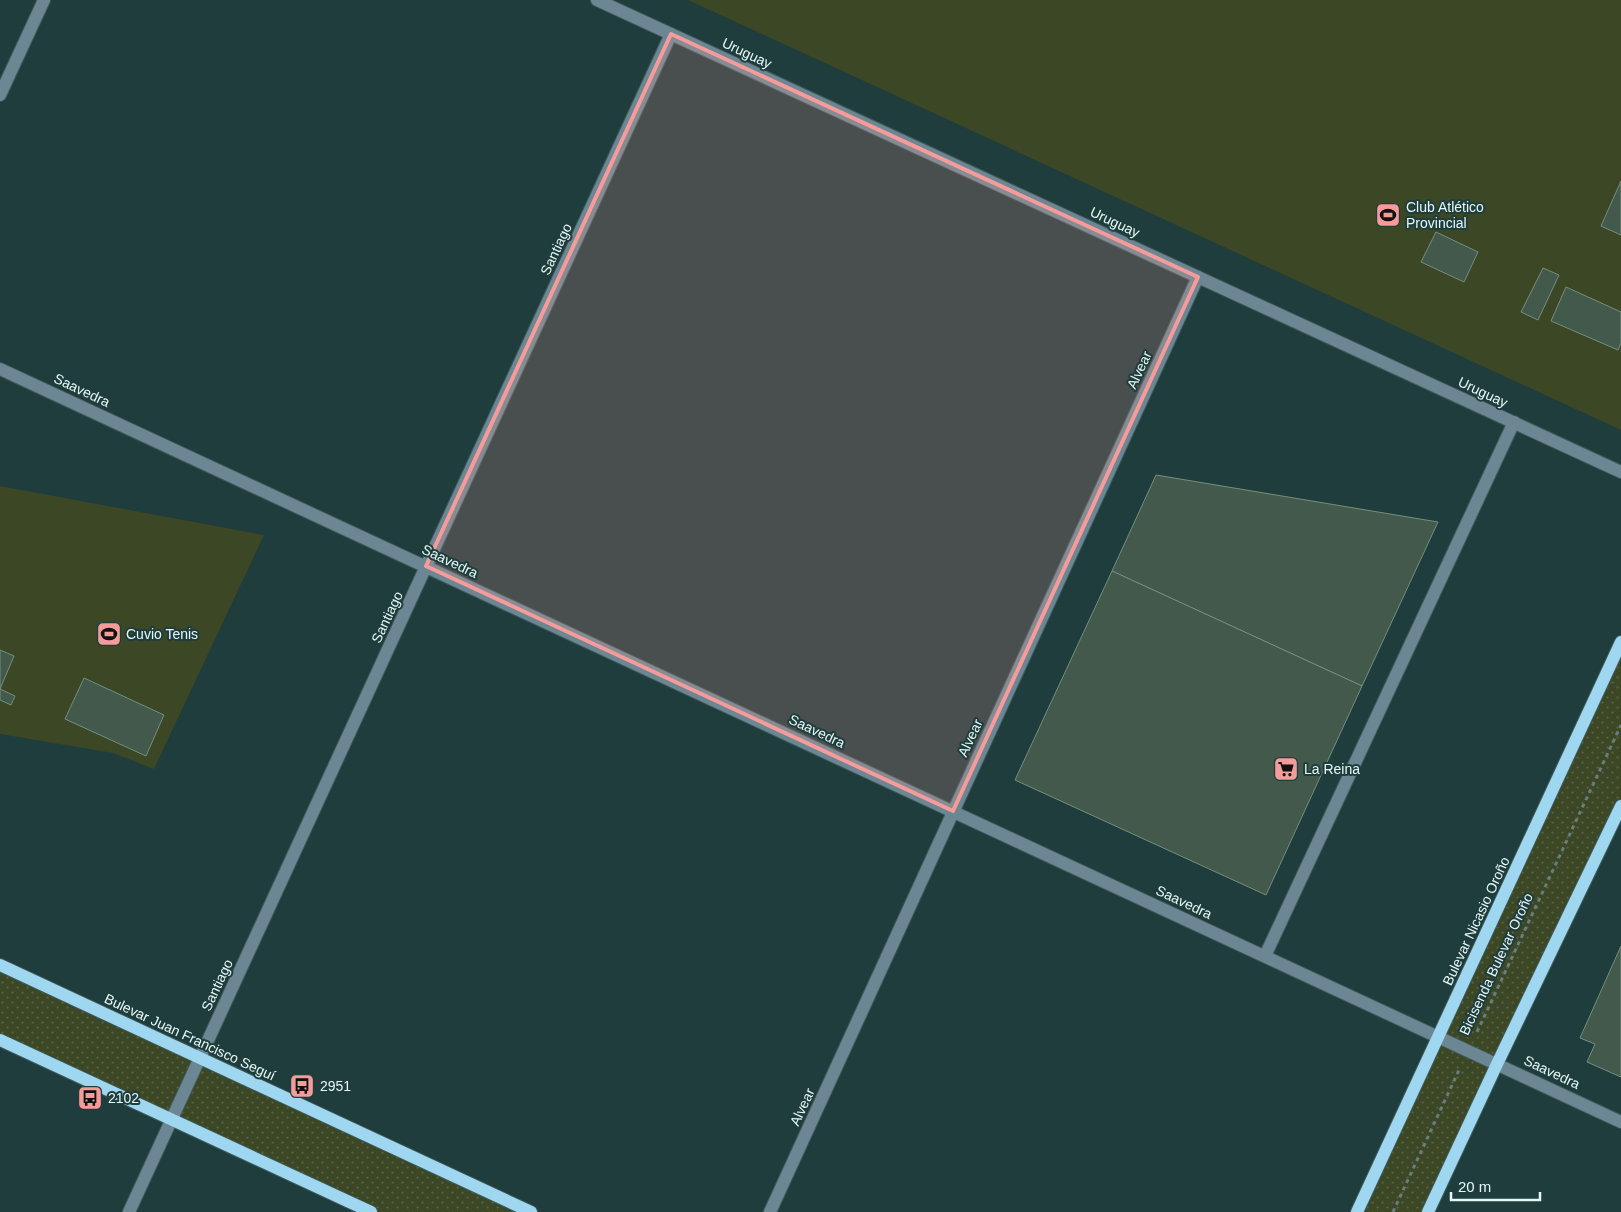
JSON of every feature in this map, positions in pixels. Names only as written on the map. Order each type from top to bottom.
[{"type":"main road","name":"Bulevar Nicasio Oroño","points":[[1357,1212],[1621,642]]},
{"type":"main road","points":[[1428,1212],[1621,806]]},
{"type":"main road","name":"Bulevar Juan Francisco Seguí","points":[[0,965],[531,1212]]},
{"type":"main road","points":[[0,1040],[371,1212]]},
{"type":"street","points":[[0,96],[44,0]]},
{"type":"street","name":"Uruguay","points":[[597,0],[1621,472]]},
{"type":"street","name":"Santiago","points":[[129,1212],[671,34]]},
{"type":"street","name":"Alvear","points":[[770,1212],[1198,277]]},
{"type":"street","name":"Saavedra","points":[[0,369],[1621,1122]]},
{"type":"street","points":[[1265,956],[1514,422]]},
{"type":"path","name":"Bicisenda Bulevar Oroño","points":[[1393,1212],[1621,725]]},
{"type":"highlighted area","points":[[671,34],[1198,277],[953,811],[426,566]]},
{"type":"green space","name":"Club Atlético Provincial","points":[[688,0],[1621,0],[1621,430]]},
{"type":"green space","name":"Cuvio Tenis","points":[[0,486],[264,535],[154,769],[113,753],[0,734]]},
{"type":"green space","points":[[1621,642],[1621,806],[1428,1212],[1357,1212]]},
{"type":"green space","points":[[0,965],[531,1212],[371,1212],[0,1040]]},
{"type":"building","points":[[1621,181],[1621,235],[1601,226]]},
{"type":"building","points":[[1436,232],[1478,252],[1464,282],[1421,262]]},
{"type":"building","points":[[1543,268],[1559,275],[1538,320],[1521,312]]},
{"type":"building","points":[[1566,287],[1621,312],[1621,343],[1618,350],[1551,321]]},
{"type":"building","points":[[1156,475],[1438,522],[1362,686],[1112,571]]},
{"type":"building","points":[[1112,571],[1362,686],[1266,895],[1015,780]]},
{"type":"building","points":[[0,650],[14,656],[0,689]]},
{"type":"building","points":[[84,678],[164,715],[146,756],[65,719]]},
{"type":"building","points":[[0,689],[15,696],[11,705],[0,700]]},
{"type":"building","points":[[1621,946],[1621,1077],[1587,1062],[1595,1044],[1580,1038]]},
{"type":"place","name":"Club Atlético Provincial","points":[[1388,215]]},
{"type":"place","name":"Cuvio Tenis","points":[[109,634]]},
{"type":"place","name":"La Reina","points":[[1286,769]]},
{"type":"place","name":"2951","points":[[302,1086]]},
{"type":"place","name":"2102","points":[[90,1098]]}]
